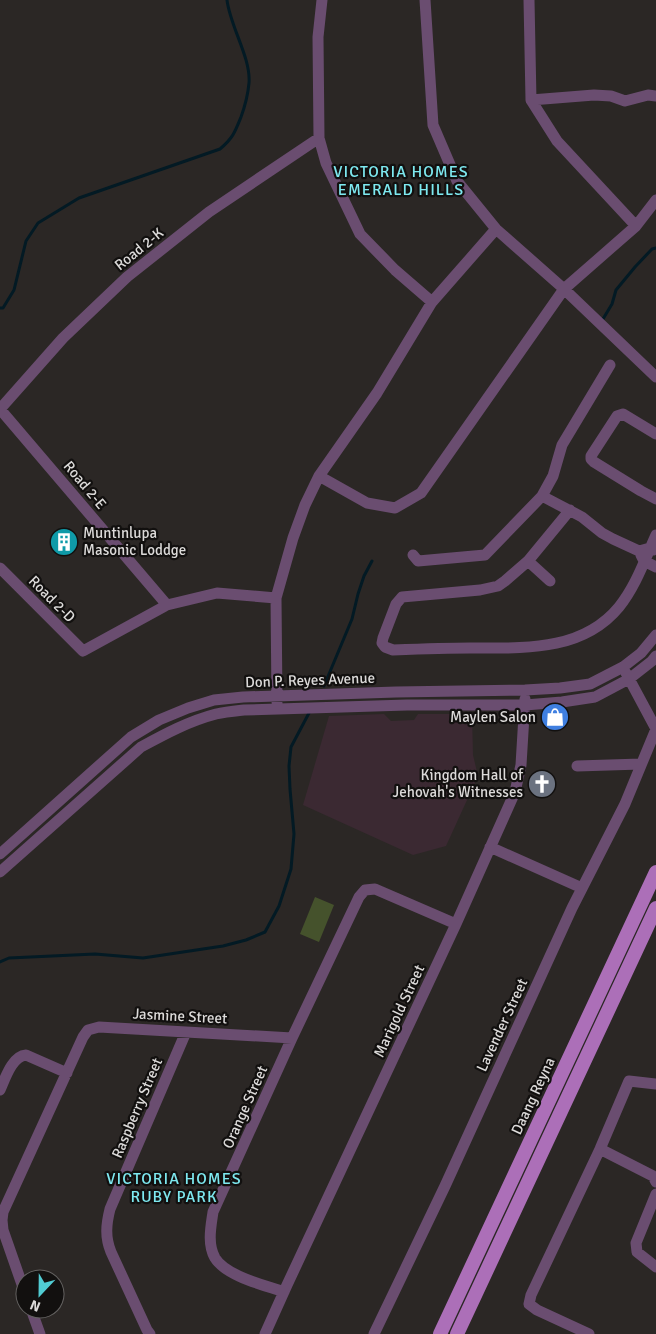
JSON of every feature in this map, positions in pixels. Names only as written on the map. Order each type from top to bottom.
[{"type":"main road","name":"Daang Reyna","points":[[440,1334],[656,872]]},
{"type":"main road","points":[[457,1334],[656,908]]},
{"type":"street","points":[[322,0],[318,37],[319,138],[326,163],[360,234],[395,270],[432,302]]},
{"type":"street","points":[[426,0],[433,125],[456,181],[496,229],[564,289],[656,377]]},
{"type":"street","points":[[529,0],[531,100],[557,141],[636,226]]},
{"type":"street","points":[[531,100],[594,95],[612,96],[625,101],[648,95],[656,96]]},
{"type":"street","name":"Road 2-K","points":[[0,409],[63,338],[127,277],[208,212],[319,138]]},
{"type":"street","points":[[319,476],[367,503],[395,508],[421,493],[564,289],[636,226],[656,200]]},
{"type":"street","points":[[277,710],[276,598],[305,506],[319,476],[377,393],[432,302],[496,229]]},
{"type":"street","points":[[413,555],[418,561],[485,555],[542,496],[553,476],[562,445],[610,365]]},
{"type":"street","name":"Road 2-E","points":[[0,409],[167,605]]},
{"type":"street","points":[[656,434],[623,414],[617,416],[591,456],[594,462],[656,499]]},
{"type":"street","points":[[542,496],[570,510],[602,533],[647,553],[656,567]]},
{"type":"street","points":[[570,510],[528,561],[498,586],[480,590],[402,597],[396,604],[382,638],[382,643],[385,647],[394,650],[517,648],[548,645],[578,638],[594,630],[620,606],[631,591],[656,535]]},
{"type":"street","points":[[528,561],[550,581]]},
{"type":"street","name":"Road 2-D","points":[[0,568],[83,651],[167,605]]},
{"type":"street","points":[[167,605],[217,592],[276,598]]},
{"type":"street","name":"Don P. Reyes Avenue","points":[[0,854],[131,737],[159,720],[188,708],[214,700],[243,697],[525,690],[590,684],[623,667],[641,653],[656,635]]},
{"type":"street","name":"Don P. Reyes Avenue","points":[[0,872],[141,747],[166,733],[192,722],[217,714],[244,710],[407,705],[525,705],[562,702],[595,697],[629,680],[656,656]]},
{"type":"street","name":"Lavender Street","points":[[374,1334],[445,1186],[582,888],[625,804],[656,729],[623,667]]},
{"type":"street","name":"Marigold Street","points":[[265,1334],[456,924],[514,792],[521,765],[525,690]]},
{"type":"street","points":[[577,766],[641,764]]},
{"type":"street","points":[[490,847],[582,888]]},
{"type":"street","points":[[292,1038],[359,897],[365,890],[374,889],[456,924]]},
{"type":"street","name":"Jasmine Street","points":[[15,1269],[4,1243],[3,1212],[88,1030],[99,1026],[292,1038]]},
{"type":"street","name":"Raspberry Street","points":[[150,1334],[111,1252],[107,1242],[106,1226],[110,1209],[186,1032]]},
{"type":"street","name":"Orange Street","points":[[284,1292],[238,1275],[226,1268],[215,1258],[211,1244],[210,1229],[214,1212],[292,1038]]},
{"type":"street","points":[[0,1090],[16,1059],[22,1056],[67,1073]]},
{"type":"street","points":[[589,1334],[537,1310],[529,1304],[531,1295],[600,1149],[629,1081],[656,1084]]},
{"type":"street","points":[[600,1149],[653,1176],[656,1182]]},
{"type":"street","points":[[656,1194],[636,1243],[637,1252],[656,1267]]},
{"type":"street","points":[[35,1319],[40,1334]]},
{"type":"shaded area","points":[[384,714],[391,721],[414,720],[418,714],[472,714],[473,755],[478,776],[446,846],[413,855],[303,805],[329,716]]},
{"type":"green space","points":[[315,897],[334,905],[319,942],[300,934]]},
{"type":"waterway","points":[[0,308],[3,308],[14,290],[26,241],[38,223],[79,198],[220,149],[231,138],[245,104],[249,87],[249,73],[227,0]]},
{"type":"waterway","points":[[603,319],[612,304],[616,290],[652,249],[656,248]]},
{"type":"waterway","points":[[324,686],[352,619],[364,576],[372,561]]},
{"type":"waterway","points":[[0,962],[9,958],[95,954],[143,958],[223,946],[246,940],[265,932],[279,906],[291,869],[294,834],[289,766],[291,747],[309,713]]},
{"type":"place","name":"Muntinlupa Masonic Loddge","points":[[64,542]]},
{"type":"place","name":"Maylen Salon","points":[[555,717]]},
{"type":"place","name":"Kingdom Hall of Jehovah's Witnesses","points":[[542,784]]},
{"type":"district","name":"VICTORIA HOMES EMERALD HILLS","points":[[401,180]]},
{"type":"district","name":"VICTORIA HOMES RUBY PARK","points":[[174,1187]]}]
